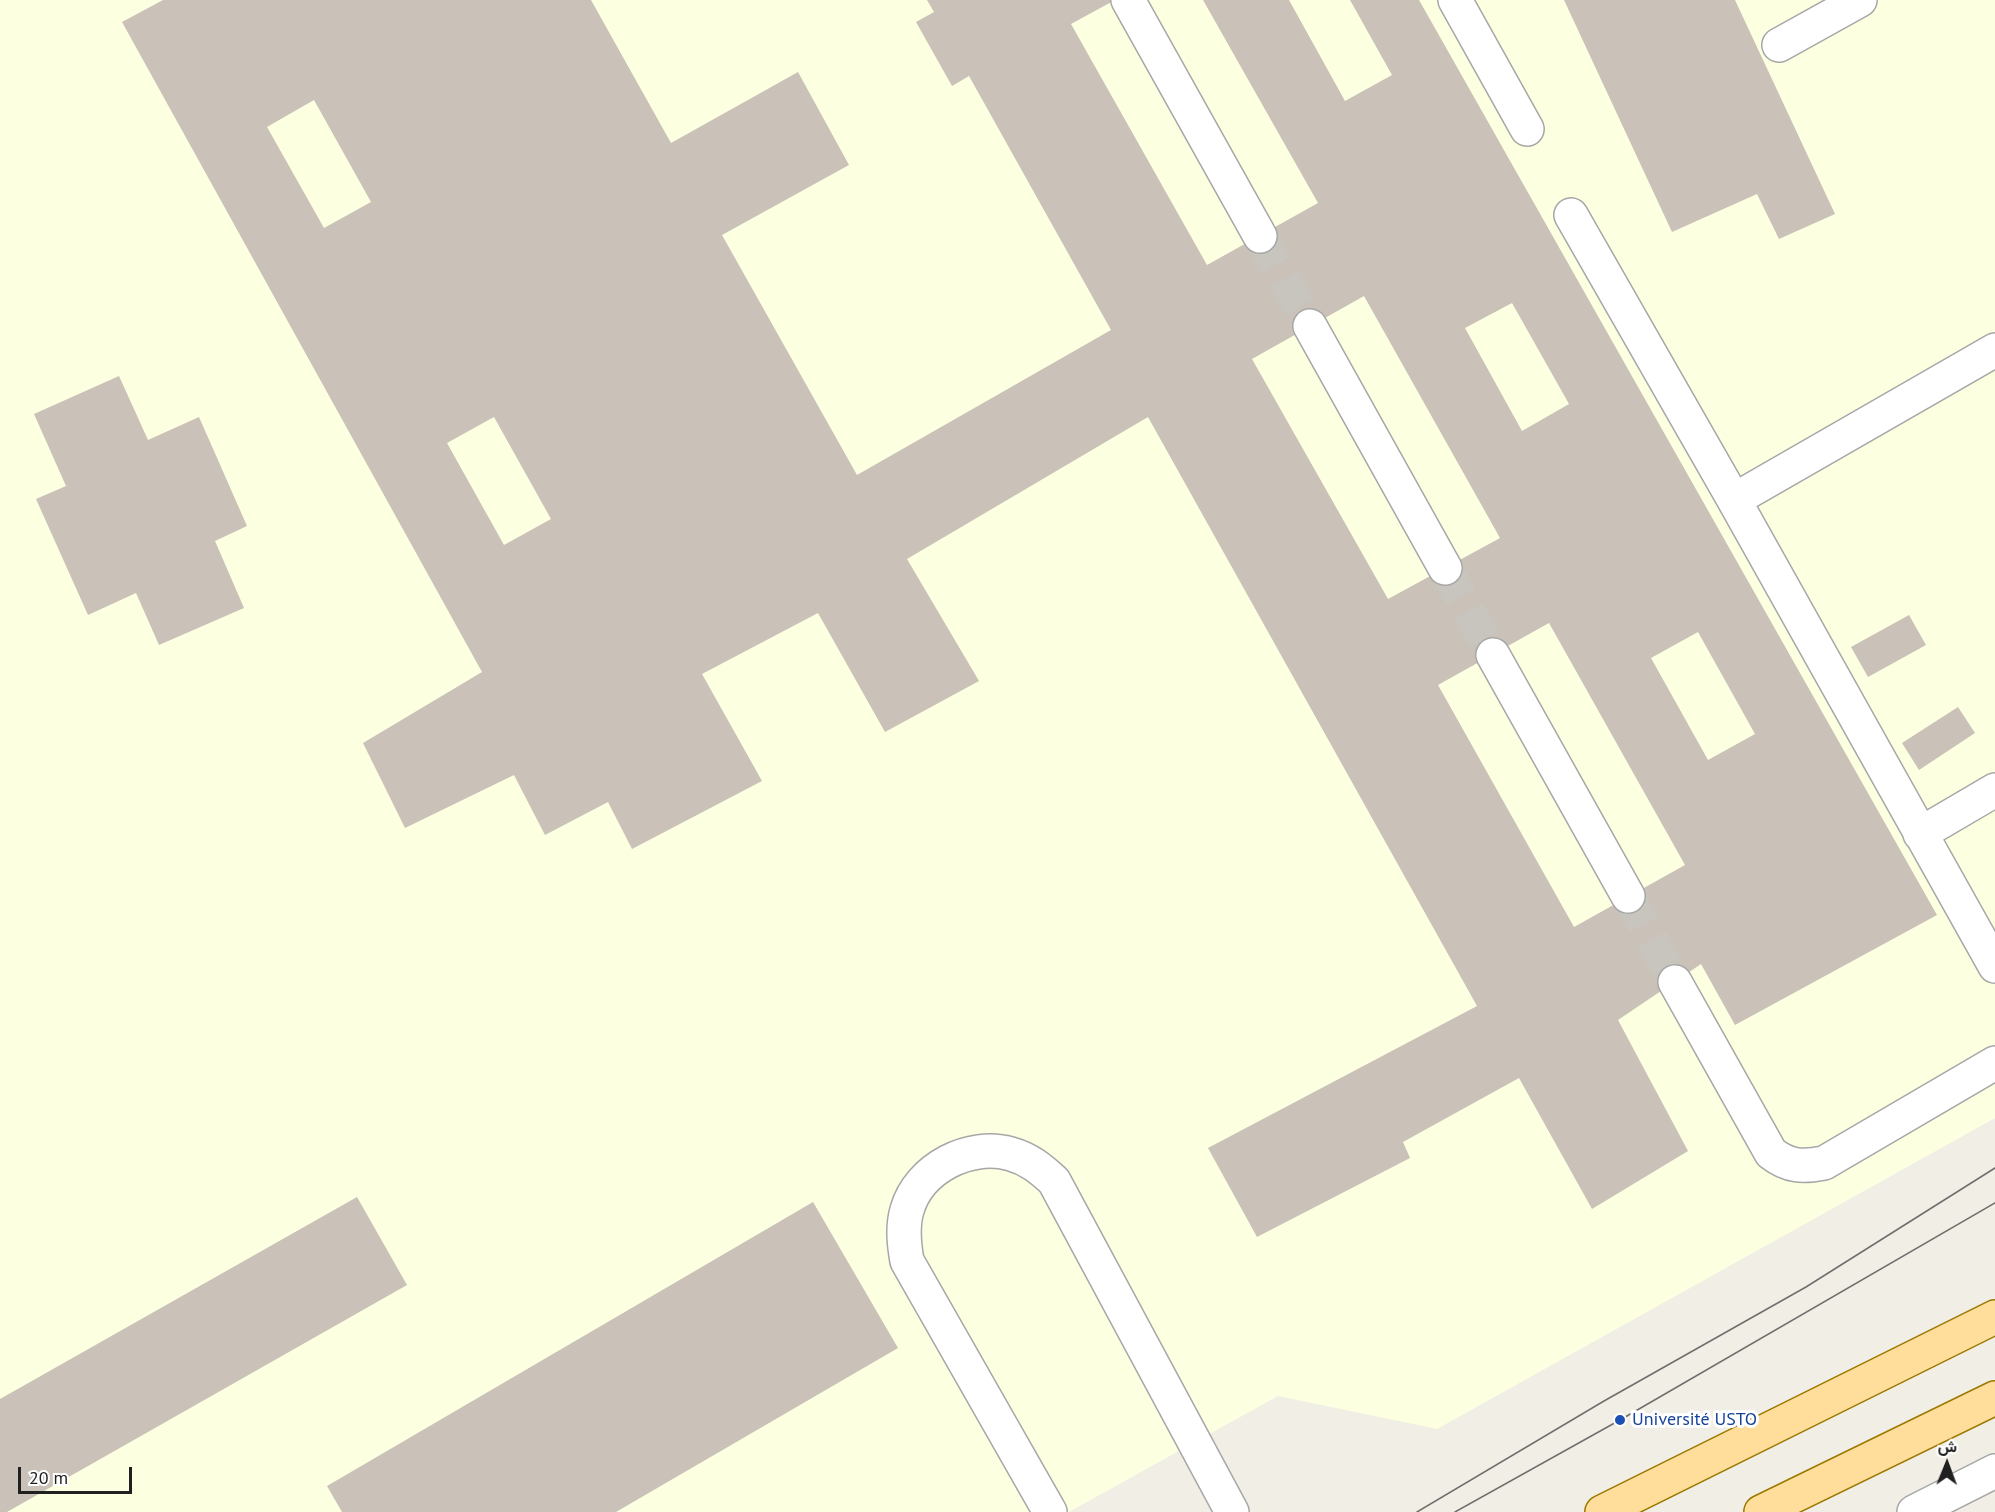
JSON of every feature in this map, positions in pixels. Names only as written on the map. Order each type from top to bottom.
[{"type":"main road","points":[[1602,1512],[1995,1317]]},
{"type":"main road","points":[[1761,1512],[1995,1398]]},
{"type":"street","points":[[1128,0],[1260,236]]},
{"type":"street","points":[[1455,0],[1527,129]]},
{"type":"street","points":[[1779,45],[1860,0]]},
{"type":"street","points":[[1571,215],[1734,500],[1995,966]]},
{"type":"street","points":[[1310,326],[1445,568]]},
{"type":"street","points":[[1734,500],[1995,350]]},
{"type":"street","points":[[1493,655],[1628,896]]},
{"type":"street","points":[[1920,834],[1995,790]]},
{"type":"street","points":[[1675,981],[1771,1153],[1782,1162],[1801,1167],[1824,1163],[1995,1063]]},
{"type":"street","points":[[1050,1512],[907,1261],[903,1235],[907,1209],[919,1187],[937,1168],[960,1156],[985,1151],[1011,1154],[1035,1164],[1054,1181],[1232,1512]]},
{"type":"street","points":[[1914,1512],[1995,1471]]},
{"type":"shaded area","points":[[0,0],[1995,0],[1995,1118],[1437,1429],[1278,1396],[1069,1512],[0,1512]]},
{"type":"building","points":[[163,0],[591,0],[671,143],[798,72],[849,165],[722,235],[857,475],[1111,330],[969,76],[952,86],[916,22],[934,12],[927,0],[1115,0],[1071,24],[1207,265],[1318,203],[1203,0],[1289,0],[1345,101],[1392,75],[1350,0],[1419,0],[1937,915],[1735,1025],[1701,964],[1618,1020],[1688,1151],[1592,1209],[1519,1078],[1403,1142],[1410,1158],[1257,1237],[1208,1148],[1477,1006],[1148,417],[907,559],[979,681],[885,732],[818,613],[702,674],[762,781],[632,849],[608,802],[545,835],[514,775],[405,828],[363,743],[482,672],[122,22]],"holes":[[[314,100],[371,202],[324,228],[267,127]],[[1364,296],[1500,538],[1388,599],[1252,359]],[[1512,303],[1569,404],[1522,431],[1465,328]],[[494,417],[551,519],[504,545],[447,443]],[[1549,623],[1685,865],[1574,927],[1438,685]],[[1698,632],[1755,734],[1708,760],[1651,658]]]},
{"type":"building","points":[[1564,0],[1735,0],[1835,214],[1779,239],[1757,194],[1672,232]]},
{"type":"building","points":[[119,376],[148,440],[199,417],[247,526],[215,541],[244,608],[159,645],[136,593],[88,615],[36,499],[66,486],[34,414]]},
{"type":"building","points":[[1909,615],[1926,645],[1868,677],[1851,647]]},
{"type":"building","points":[[1958,707],[1975,733],[1919,770],[1902,743]]},
{"type":"building","points":[[357,1197],[407,1285],[7,1512],[0,1512],[0,1399]]},
{"type":"building","points":[[813,1202],[898,1348],[616,1512],[342,1512],[327,1486]]},
{"type":"tunnel","points":[[1260,236],[1310,326]]},
{"type":"tunnel","points":[[1445,568],[1493,655]]},
{"type":"tunnel","points":[[1628,896],[1675,982]]},
{"type":"tram line","points":[[1417,1512],[1604,1401],[1806,1287],[1995,1168]]},
{"type":"tram line","points":[[1455,1512],[1620,1420],[1995,1203]]},
{"type":"place","name":"Université USTO","points":[[1620,1420]]}]
